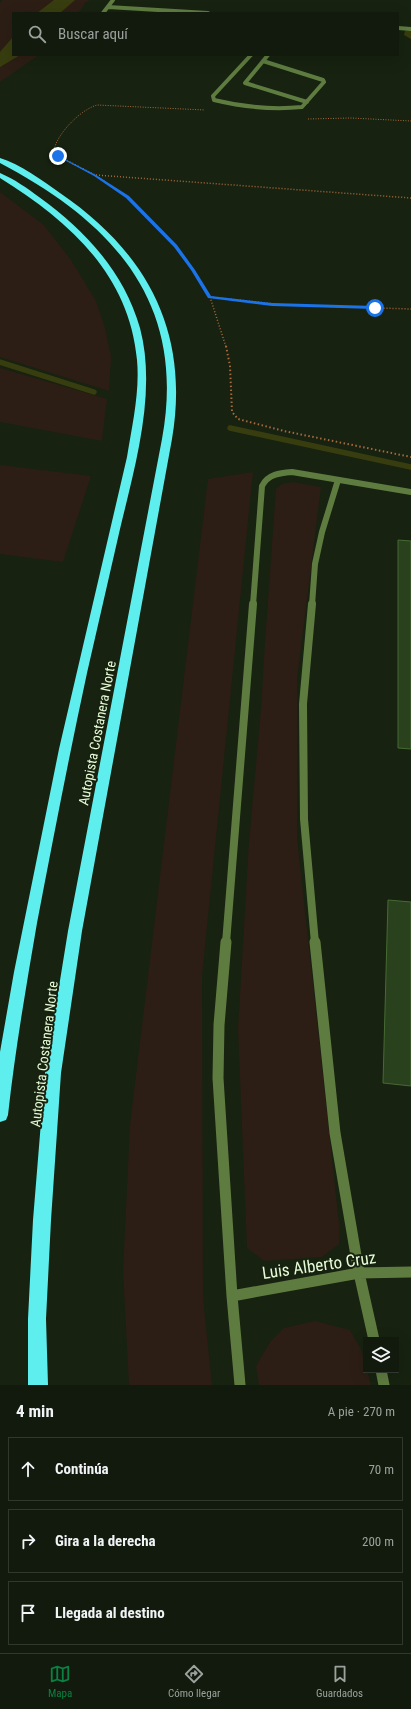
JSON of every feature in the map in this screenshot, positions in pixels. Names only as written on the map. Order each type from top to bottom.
[{"type":"highway","name":"Autopista Costanera Norte","points":[[0,160],[41,182],[84,213],[116,246],[139,274],[153,300],[166,340],[172,395],[169,425],[162,466],[75,931],[53,1073],[42,1220],[37,1319],[38,1385]]},
{"type":"highway","name":"Autopista Costanera Norte","points":[[0,176],[50,207],[73,226],[93,248],[113,277],[128,305],[134,320],[141,361],[138,420],[132,457],[58,780],[20,979],[0,1115]]},
{"type":"street","points":[[104,12],[113,0]]},
{"type":"street","points":[[131,12],[137,4]]},
{"type":"street","points":[[108,7],[193,12]]},
{"type":"street","points":[[399,28],[410,29]]},
{"type":"street","points":[[250,56],[213,96],[214,100],[229,104],[302,108],[324,82],[323,80],[263,61]]},
{"type":"street","points":[[267,56],[245,83],[308,102]]},
{"type":"street","points":[[240,1385],[232,1296],[218,1078],[219,1025],[262,486],[264,481],[276,474],[298,473],[411,492]]},
{"type":"street","points":[[338,480],[319,545],[315,564],[310,610],[303,704],[304,819],[317,968],[335,1133],[359,1273],[373,1337]]},
{"type":"street","name":"Luis Alberto Cruz","points":[[232,1296],[359,1273],[411,1272]]},
{"type":"street","points":[[382,1373],[384,1385]]},
{"type":"path","points":[[205,110],[102,104],[85,108],[56,144],[54,150],[58,156],[95,175],[127,197],[163,232],[184,258],[210,297],[226,346],[230,366],[232,412],[238,418],[326,441],[411,457]]},
{"type":"path","points":[[303,119],[351,118],[411,121]]},
{"type":"path","points":[[95,175],[411,198]]},
{"type":"path","points":[[210,297],[287,306],[411,309]]},
{"type":"shaded area","points":[[2,0],[90,0],[85,3],[79,12],[12,12],[12,56],[38,56],[0,82],[0,3]]},
{"type":"shaded area","points":[[54,0],[75,0],[61,12],[38,12]]},
{"type":"shaded area","points":[[12,38],[12,56],[18,56],[0,67],[0,52]]},
{"type":"shaded area","points":[[0,192],[44,225],[71,260],[96,301],[105,328],[111,357],[109,391],[0,357]]},
{"type":"shaded area","points":[[0,368],[107,399],[102,441],[0,422]]},
{"type":"shaded area","points":[[0,465],[91,476],[63,562],[0,554]]},
{"type":"shaded area","points":[[253,472],[202,976],[203,1298],[212,1385],[129,1385],[123,1271],[130,1125],[208,479]]},
{"type":"shaded area","points":[[293,482],[321,487],[297,679],[297,838],[339,1223],[339,1244],[322,1257],[264,1261],[247,1248],[238,1029],[249,842],[261,710],[276,489],[282,484]]},
{"type":"shaded area","points":[[315,1321],[350,1330],[361,1349],[363,1356],[363,1373],[368,1373],[371,1385],[259,1385],[256,1366],[270,1342],[284,1328]]},
{"type":"building","points":[[398,540],[411,541],[411,749],[398,748]]},
{"type":"building","points":[[388,900],[411,902],[411,1086],[383,1083]]},
{"type":"waterway","points":[[409,33],[411,36]]},
{"type":"waterway","points":[[0,362],[94,392]]},
{"type":"waterway","points":[[230,428],[411,467]]},
{"type":"route","points":[[58,156],[95,175],[127,197],[163,232],[175,246],[202,283],[210,297],[272,304],[375,308]]}]
